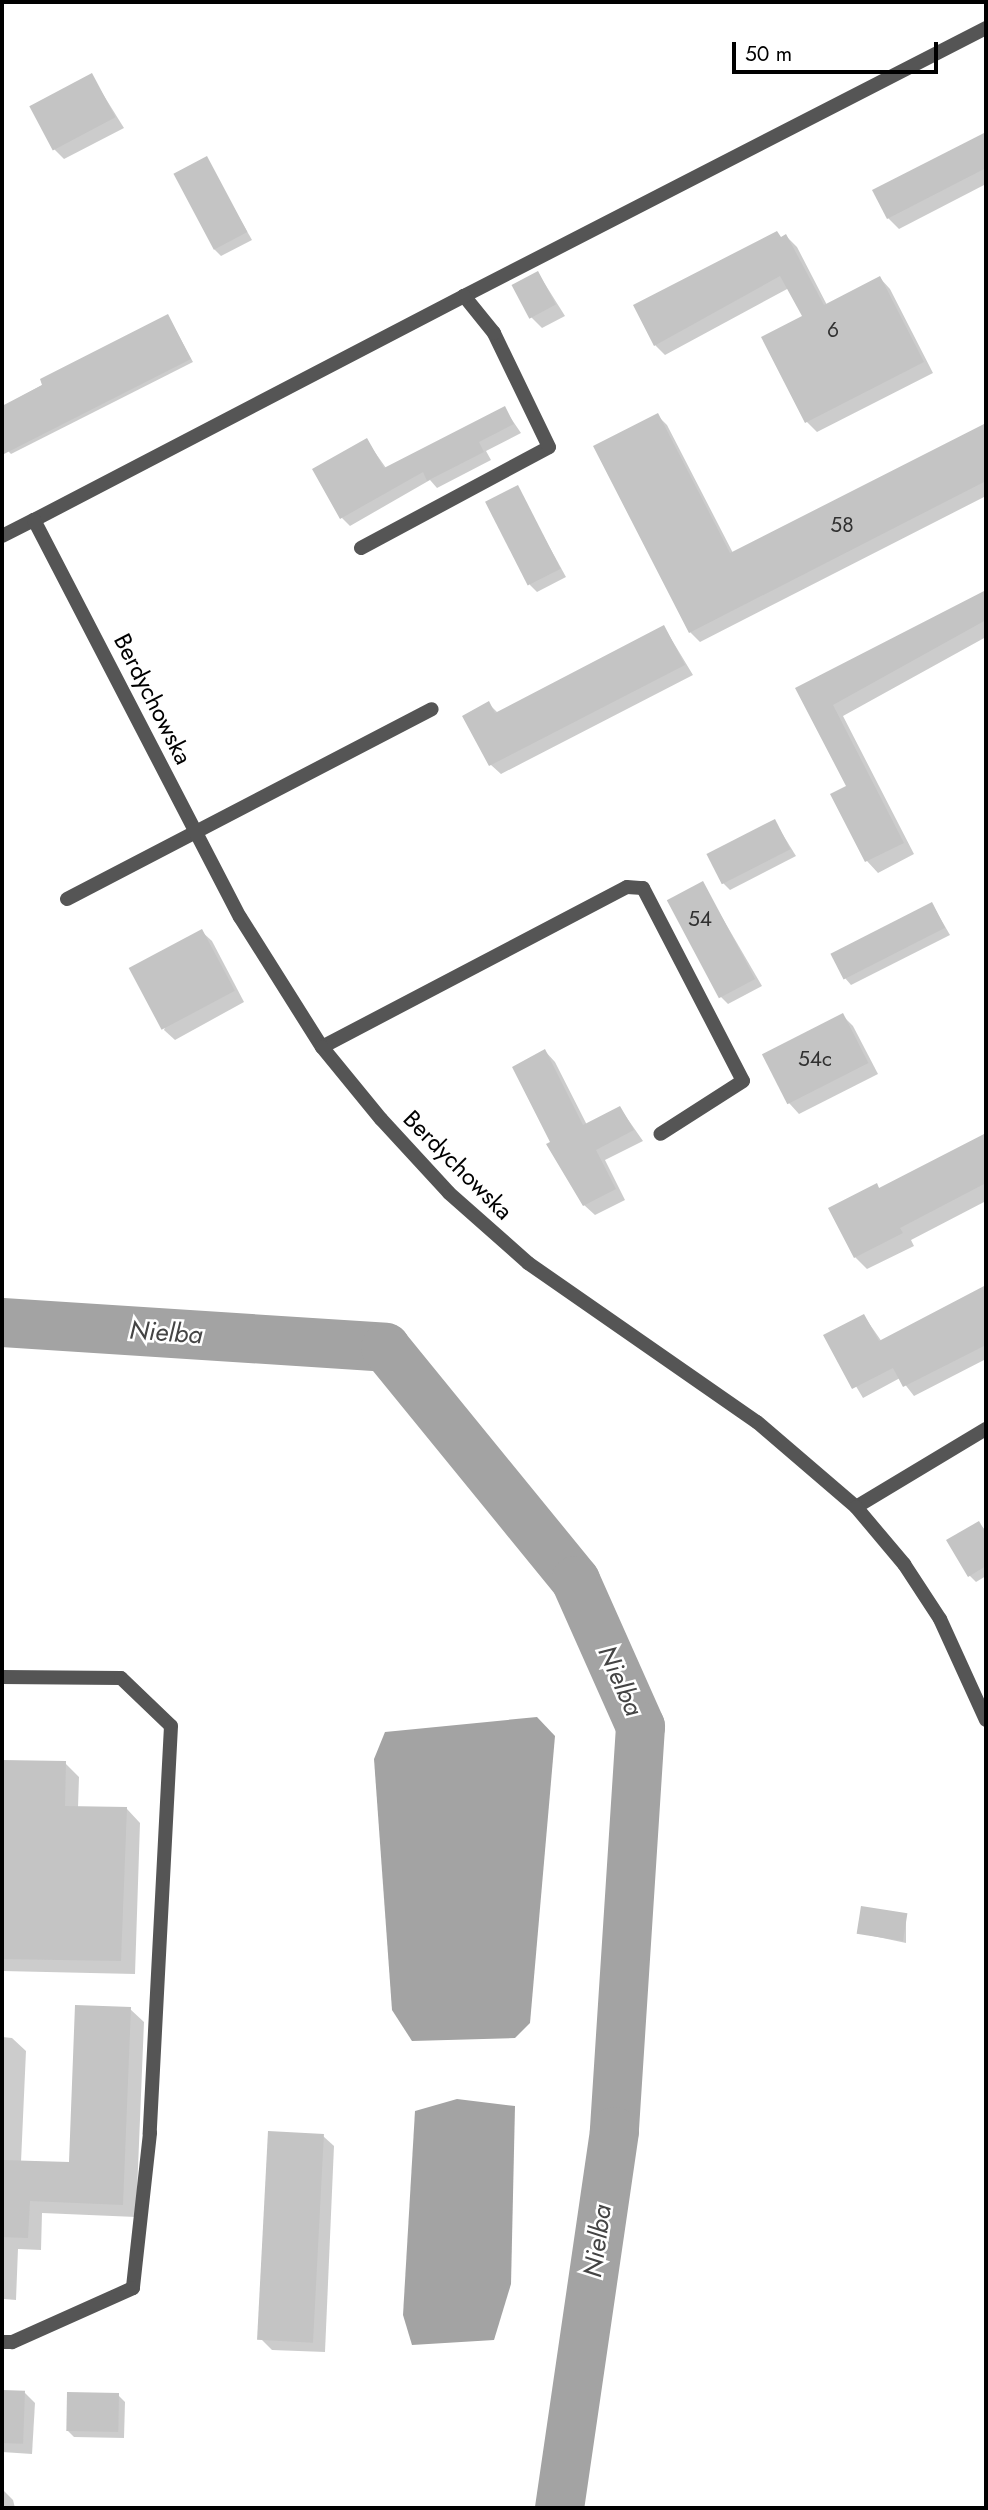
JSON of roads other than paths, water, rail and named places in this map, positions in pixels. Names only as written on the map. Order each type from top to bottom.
[{"type":"street","points":[[2,536],[986,28]]},
{"type":"street","points":[[361,548],[549,447],[494,333],[464,296]]},
{"type":"street","name":"Berdychowska","points":[[34,520],[240,917],[322,1047],[380,1119],[485,1228],[528,1263],[757,1422],[856,1507],[904,1564],[940,1619],[986,1720]]},
{"type":"street","points":[[66,899],[432,709]]},
{"type":"street","points":[[322,1047],[628,887],[643,888],[743,1081],[660,1134]]},
{"type":"street","points":[[856,1507],[986,1429]]},
{"type":"street","points":[[2,1677],[121,1678],[171,1726],[150,2133],[133,2288],[12,2342],[2,2342]]},
{"type":"waterway","name":"Nielba","points":[[2,1322],[385,1347],[575,1580],[640,1726],[614,2131],[559,2508]]}]
